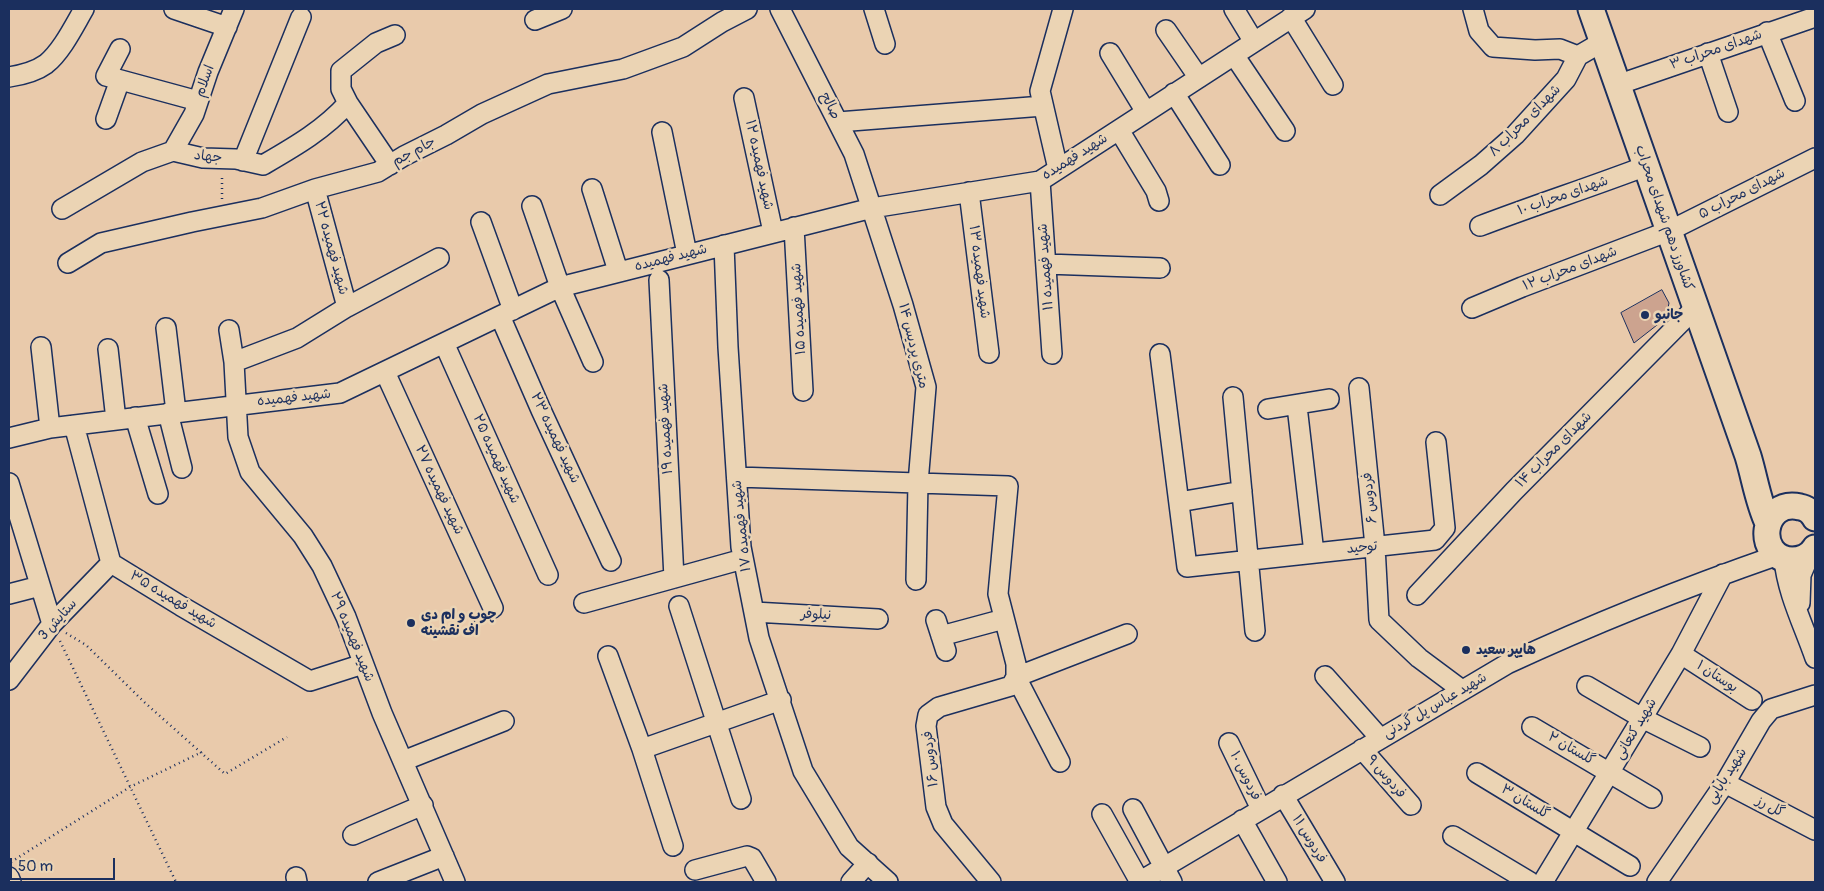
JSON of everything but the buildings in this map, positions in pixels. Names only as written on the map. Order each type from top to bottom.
[{"type":"main road","name":"کشاورز دهم شهدای محراب","points":[[1591,9],[1756,480],[1761,508],[1768,523],[1767,541],[1771,549],[1781,557]]},
{"type":"main road","points":[[1748,456],[1778,494],[1793,505],[1804,508],[1815,518]]},
{"type":"main road","points":[[1768,523],[1774,514],[1783,508],[1793,505]]},
{"type":"main road","points":[[1781,557],[1793,560],[1802,559],[1813,551]]},
{"type":"street","points":[[9,77],[26,74],[46,64],[63,44],[84,9]]},
{"type":"street","points":[[174,9],[226,27]]},
{"type":"street","name":"اسلام","points":[[173,151],[194,114],[234,9]]},
{"type":"street","points":[[535,20],[562,9]]},
{"type":"street","name":"جام جم","points":[[68,263],[101,244],[262,208],[315,189],[378,172],[482,114],[548,84],[623,70],[682,48],[722,22],[747,9]]},
{"type":"street","name":"صالح","points":[[780,9],[854,154],[872,208]]},
{"type":"street","points":[[874,9],[885,44]]},
{"type":"street","points":[[1058,169],[1040,91],[1064,9]]},
{"type":"street","points":[[1234,9],[1254,42]]},
{"type":"street","points":[[1473,9],[1479,32],[1493,47],[1560,50],[1578,56],[1602,42]]},
{"type":"street","points":[[1299,12],[1333,85]]},
{"type":"street","name":"شهید فهمیده","points":[[9,438],[50,428],[236,404],[340,393],[560,287],[872,208],[1040,181],[1299,12]]},
{"type":"street","name":"شهدای محراب ۳","points":[[1617,85],[1767,32],[1802,16]]},
{"type":"street","points":[[243,161],[301,17]]},
{"type":"street","points":[[1166,30],[1199,78]]},
{"type":"street","points":[[1767,32],[1795,100]]},
{"type":"street","points":[[390,165],[341,90],[341,71],[376,43],[395,35]]},
{"type":"street","points":[[106,119],[120,49]]},
{"type":"street","points":[[1110,53],[1146,112]]},
{"type":"street","points":[[1708,53],[1728,112]]},
{"type":"street","points":[[1234,54],[1285,131]]},
{"type":"street","name":"شهدای محراب ۸","points":[[1440,195],[1481,165],[1515,136],[1566,79],[1578,56]]},
{"type":"street","points":[[113,78],[198,101]]},
{"type":"street","points":[[1174,94],[1220,165]]},
{"type":"street","name":"شهید فهمیده ۱۲","points":[[744,98],[773,232]]},
{"type":"street","name":"جهاد","points":[[173,151],[203,158],[243,161],[263,165],[296,146],[334,118],[348,103]]},
{"type":"street","points":[[838,122],[1043,106]]},
{"type":"street","points":[[1119,130],[1156,191],[1159,201]]},
{"type":"street","points":[[662,132],[687,254]]},
{"type":"street","points":[[62,209],[142,162],[173,151]]},
{"type":"street","name":"شهدای محراب ۵","points":[[1668,231],[1815,158]]},
{"type":"street","name":"شهدای محراب ۱۰","points":[[1480,226],[1646,166]]},
{"type":"street","name":"شهید فهمیده ۱۱","points":[[1040,181],[1052,354]]},
{"type":"street","name":"شهید فهمیده ۲۲","points":[[315,189],[347,307]]},
{"type":"street","points":[[592,189],[618,271]]},
{"type":"street","name":"شهید فهمیده ۱۳","points":[[969,192],[990,353]]},
{"type":"street","points":[[532,206],[560,287],[592,362]]},
{"type":"street","name":"۱۴ متری پردیس","points":[[872,208],[903,305],[926,387],[918,483],[916,580]]},
{"type":"street","name":"شهید فهمیده ۲۳","points":[[481,222],[506,313],[611,561]]},
{"type":"street","name":"شهید فهمیده ۱۵","points":[[794,227],[802,390]]},
{"type":"street","name":"شهدای محراب ۱۲","points":[[1472,308],[1668,231]]},
{"type":"street","name":"شهید فهمیده ۱۷","points":[[724,245],[743,559],[759,638],[803,771],[849,847],[888,882]]},
{"type":"street","name":"شهید فهمیده ۲۲","points":[[234,362],[297,338],[347,307],[439,258]]},
{"type":"street","points":[[1046,264],[1160,268]]},
{"type":"street","name":"شهید فهمیده ۱۹","points":[[659,280],[674,578]]},
{"type":"street","name":"شهدای محراب ۱۴","points":[[1417,595],[1521,484],[1695,308]]},
{"type":"street","points":[[166,328],[172,413],[182,468]]},
{"type":"street","points":[[229,330],[234,362],[236,404]]},
{"type":"street","name":"شهید فهمیده ۲۵","points":[[444,343],[548,575]]},
{"type":"street","points":[[41,347],[50,428]]},
{"type":"street","points":[[108,349],[126,418],[158,494]]},
{"type":"street","points":[[1160,354],[1179,502],[1242,491]]},
{"type":"street","name":"شهید فهمیده ۲۷","points":[[385,372],[493,608]]},
{"type":"street","name":"فردوس ۶","points":[[1359,388],[1375,546],[1380,620],[1419,658],[1462,690]]},
{"type":"street","points":[[1233,397],[1255,631]]},
{"type":"street","points":[[1268,409],[1297,406],[1329,399]]},
{"type":"street","name":"شهید فهمیده ۲۹","points":[[236,404],[238,437],[250,472],[303,536],[322,566],[346,617],[403,761],[455,882]]},
{"type":"street","points":[[1297,406],[1314,553]]},
{"type":"street","points":[[74,425],[111,563]]},
{"type":"street","name":"توحید","points":[[1179,502],[1187,567],[1435,540],[1445,528],[1436,442]]},
{"type":"street","points":[[737,477],[1008,486],[998,594],[1016,664],[1016,677],[1060,762]]},
{"type":"street","points":[[9,483],[52,624]]},
{"type":"street","points":[[1801,617],[1801,575],[1813,551]]},
{"type":"street","points":[[1781,557],[1815,658]]},
{"type":"street","name":"شهید عباس پل گردنی","points":[[1140,882],[1168,874],[1242,820],[1507,664],[1557,640],[1723,574],[1781,557]]},
{"type":"street","points":[[584,603],[743,559]]},
{"type":"street","name":"شهید فهمیده ۳۵","points":[[111,563],[180,606],[310,680],[364,664]]},
{"type":"street","name":"ستایش 3","points":[[9,680],[52,624],[111,563]]},
{"type":"street","name":"شهید کنعانی","points":[[1543,882],[1681,654],[1723,574]]},
{"type":"street","points":[[9,594],[40,586]]},
{"type":"street","points":[[679,606],[741,799]]},
{"type":"street","name":"نیلوفر","points":[[754,612],[878,618]]},
{"type":"street","points":[[941,636],[1004,619]]},
{"type":"street","name":"فردوس ۱۶","points":[[991,882],[943,824],[936,808],[926,726],[928,715],[939,707],[1011,686],[1016,677],[1127,634]]},
{"type":"street","name":"بوستان ۱","points":[[1681,654],[1752,700]]},
{"type":"street","points":[[608,656],[642,749],[673,846]]},
{"type":"street","points":[[1325,676],[1380,738]]},
{"type":"street","points":[[1587,686],[1642,718],[1700,747]]},
{"type":"street","name":"شهید بابایی","points":[[1656,882],[1724,783],[1761,721],[1771,709],[1815,696]]},
{"type":"street","points":[[642,749],[781,700]]},
{"type":"street","points":[[403,761],[504,721]]},
{"type":"street","name":"گلستان ۲","points":[[1532,727],[1652,798]]},
{"type":"street","name":"فردوس ۱۰","points":[[1229,743],[1261,809]]},
{"type":"street","name":"فردوس ۹","points":[[1362,749],[1410,804]]},
{"type":"street","name":"گلستان ۳","points":[[1477,773],[1630,866]]},
{"type":"street","name":"گل رز","points":[[1724,783],[1815,830]]},
{"type":"street","name":"فردوس ۱۱","points":[[1284,795],[1335,882]]},
{"type":"street","points":[[353,835],[423,805]]},
{"type":"street","points":[[1132,810],[1168,874]]},
{"type":"street","points":[[1102,814],[1140,882]]},
{"type":"street","points":[[1242,820],[1277,882]]},
{"type":"street","points":[[1453,836],[1530,882]]},
{"type":"street","points":[[378,882],[444,856]]},
{"type":"street","points":[[695,870],[746,856],[752,858],[766,882]]},
{"type":"street","points":[[851,882],[868,863]]},
{"type":"street","points":[[9,877],[11,882]]},
{"type":"path","points":[[222,159],[222,216]]},
{"type":"path","points":[[52,624],[86,645],[143,701],[225,774],[287,737]]},
{"type":"path","points":[[52,624],[176,882]]},
{"type":"path","points":[[9,863],[130,787],[202,752]]},
{"type":"place","name":"جانبو","points":[[1645,315]]},
{"type":"place","name":"چوب و ام دی اف نقشینه","points":[[411,623]]},
{"type":"place","name":"هایپر سعید","points":[[1466,650]]}]
